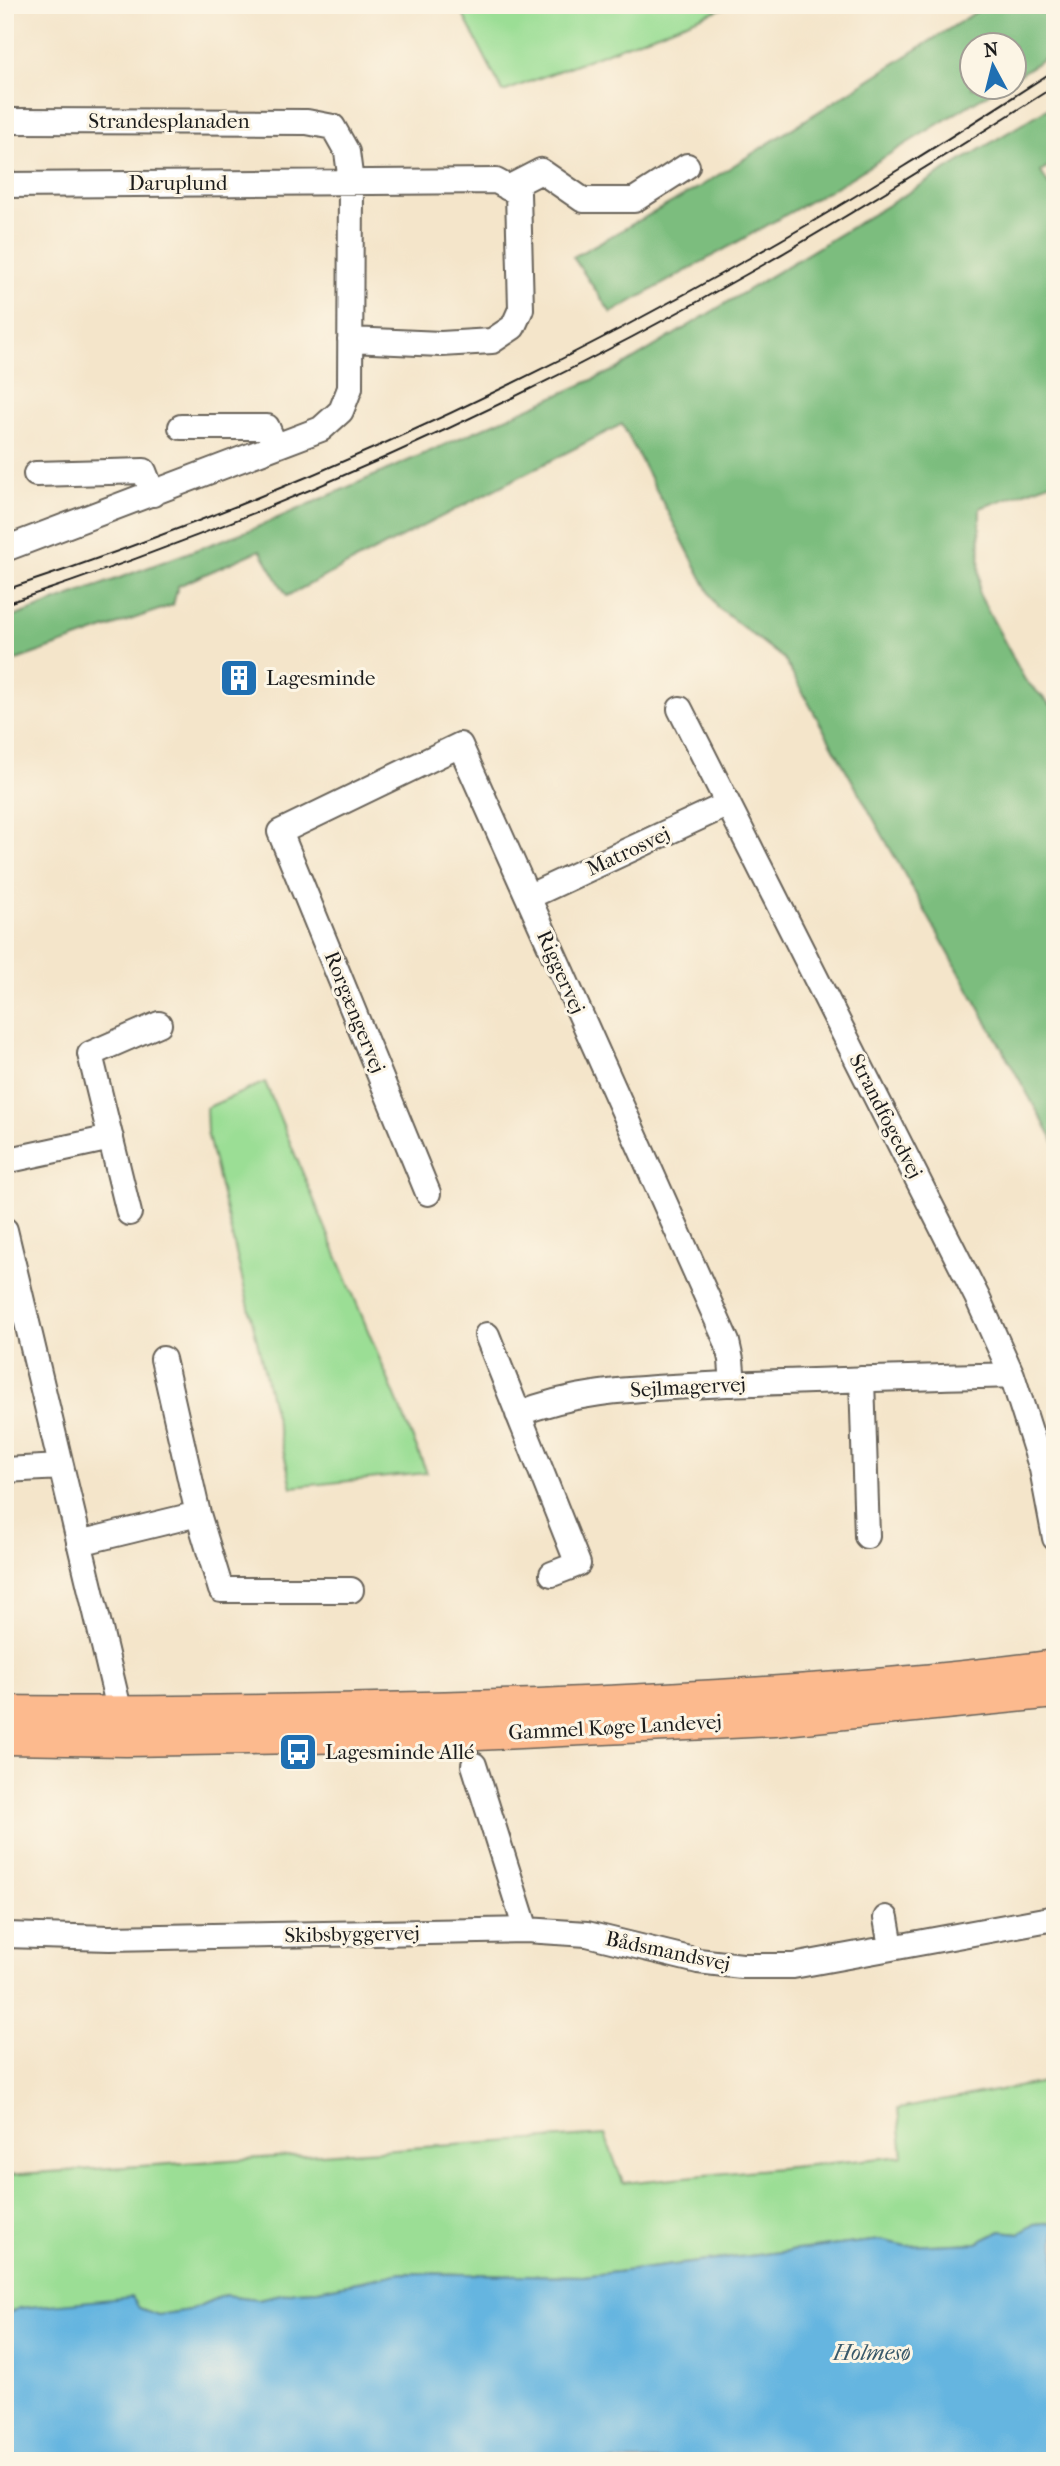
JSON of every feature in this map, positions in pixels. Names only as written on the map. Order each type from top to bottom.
[{"type":"main road","name":"Gammel Køge Landevej","points":[[5,1738],[123,1727],[474,1707],[666,1700],[944,1679],[1055,1666]]},
{"type":"main road","name":"Gammel Køge Landevej","points":[[5,1712],[123,1727],[477,1734],[774,1720],[1055,1692]]},
{"type":"street","name":"Strandesplanaden","points":[[5,121],[307,122],[333,128],[347,152],[351,182]]},
{"type":"street","points":[[508,188],[541,171],[583,200],[634,200],[687,166]]},
{"type":"street","name":"Daruplund","points":[[5,185],[496,181],[508,188]]},
{"type":"street","points":[[10,540],[153,494],[321,429],[341,411],[350,388],[351,182]]},
{"type":"street","points":[[351,340],[441,344],[492,341],[513,327],[521,309],[518,193],[508,188]]},
{"type":"street","points":[[181,427],[267,427],[275,446]]},
{"type":"street","points":[[36,474],[144,471],[153,494]]},
{"type":"street","name":"Strandfogedvej","points":[[680,709],[978,1297],[1012,1375],[1042,1469],[1055,1538]]},
{"type":"street","name":"Riggervej","points":[[280,832],[460,745],[727,1342],[733,1384]]},
{"type":"street","name":"Matrosvej","points":[[528,897],[728,804]]},
{"type":"street","name":"Rorgængervej","points":[[280,832],[428,1193]]},
{"type":"street","points":[[129,1213],[90,1054],[159,1024]]},
{"type":"street","points":[[5,1161],[111,1138]]},
{"type":"street","points":[[5,1230],[123,1727]]},
{"type":"street","points":[[487,1335],[578,1564],[552,1574]]},
{"type":"street","points":[[163,1359],[198,1514],[221,1590],[351,1590]]},
{"type":"street","name":"Sejlmagervej","points":[[518,1414],[537,1406],[607,1391],[1012,1375]]},
{"type":"street","points":[[862,1379],[867,1536]]},
{"type":"street","points":[[5,1471],[61,1467]]},
{"type":"street","points":[[79,1543],[198,1514]]},
{"type":"street","points":[[474,1765],[526,1930]]},
{"type":"street","points":[[886,1918],[891,1947]]},
{"type":"street","name":"Bådsmandsvej","points":[[526,1930],[587,1934],[698,1961],[742,1966],[793,1966],[1055,1918]]},
{"type":"street","name":"Skibsbyggervej","points":[[5,1935],[110,1938],[526,1930]]},
{"type":"green space","points":[[458,5],[731,5],[503,92]]},
{"type":"green space","points":[[987,5],[1055,5],[1055,52],[1028,69],[1028,32],[958,32],[958,102],[974,102],[839,185],[611,313],[573,257],[698,188]]},
{"type":"green space","points":[[1055,104],[1055,162],[1041,172],[1055,195],[1055,481],[980,508],[979,594],[1025,680],[1055,709],[1055,1143],[784,659],[717,607],[622,424],[287,596],[260,550],[178,586],[173,605],[5,664],[5,620],[255,528],[617,369]]},
{"type":"green space","points":[[265,1082],[427,1473],[292,1487],[207,1132],[206,1108]]},
{"type":"green space","points":[[1055,2080],[1055,2222],[1035,2224],[1020,2233],[1001,2231],[977,2243],[906,2246],[880,2240],[583,2276],[401,2273],[258,2299],[224,2295],[189,2310],[158,2315],[139,2308],[20,2308],[5,2315],[5,2175],[605,2135],[623,2183],[903,2156],[898,2109]]},
{"type":"water","name":"Holmesø","points":[[1055,2222],[1055,2461],[5,2461],[5,2315],[19,2308],[132,2297],[139,2308],[158,2315],[189,2310],[224,2295],[258,2299],[401,2273],[583,2276],[880,2240],[906,2246],[977,2243],[1001,2231],[1020,2233],[1035,2224]]},
{"type":"tram line","points":[[5,590],[102,557],[293,483],[481,399],[663,306],[791,234],[1055,70]]},
{"type":"tram line","points":[[5,604],[201,534],[297,495],[393,454],[581,364],[837,222],[1055,86]]},
{"type":"place","name":"Lagesminde","points":[[239,678]]},
{"type":"place","name":"Lagesminde Allé","points":[[298,1752]]}]
